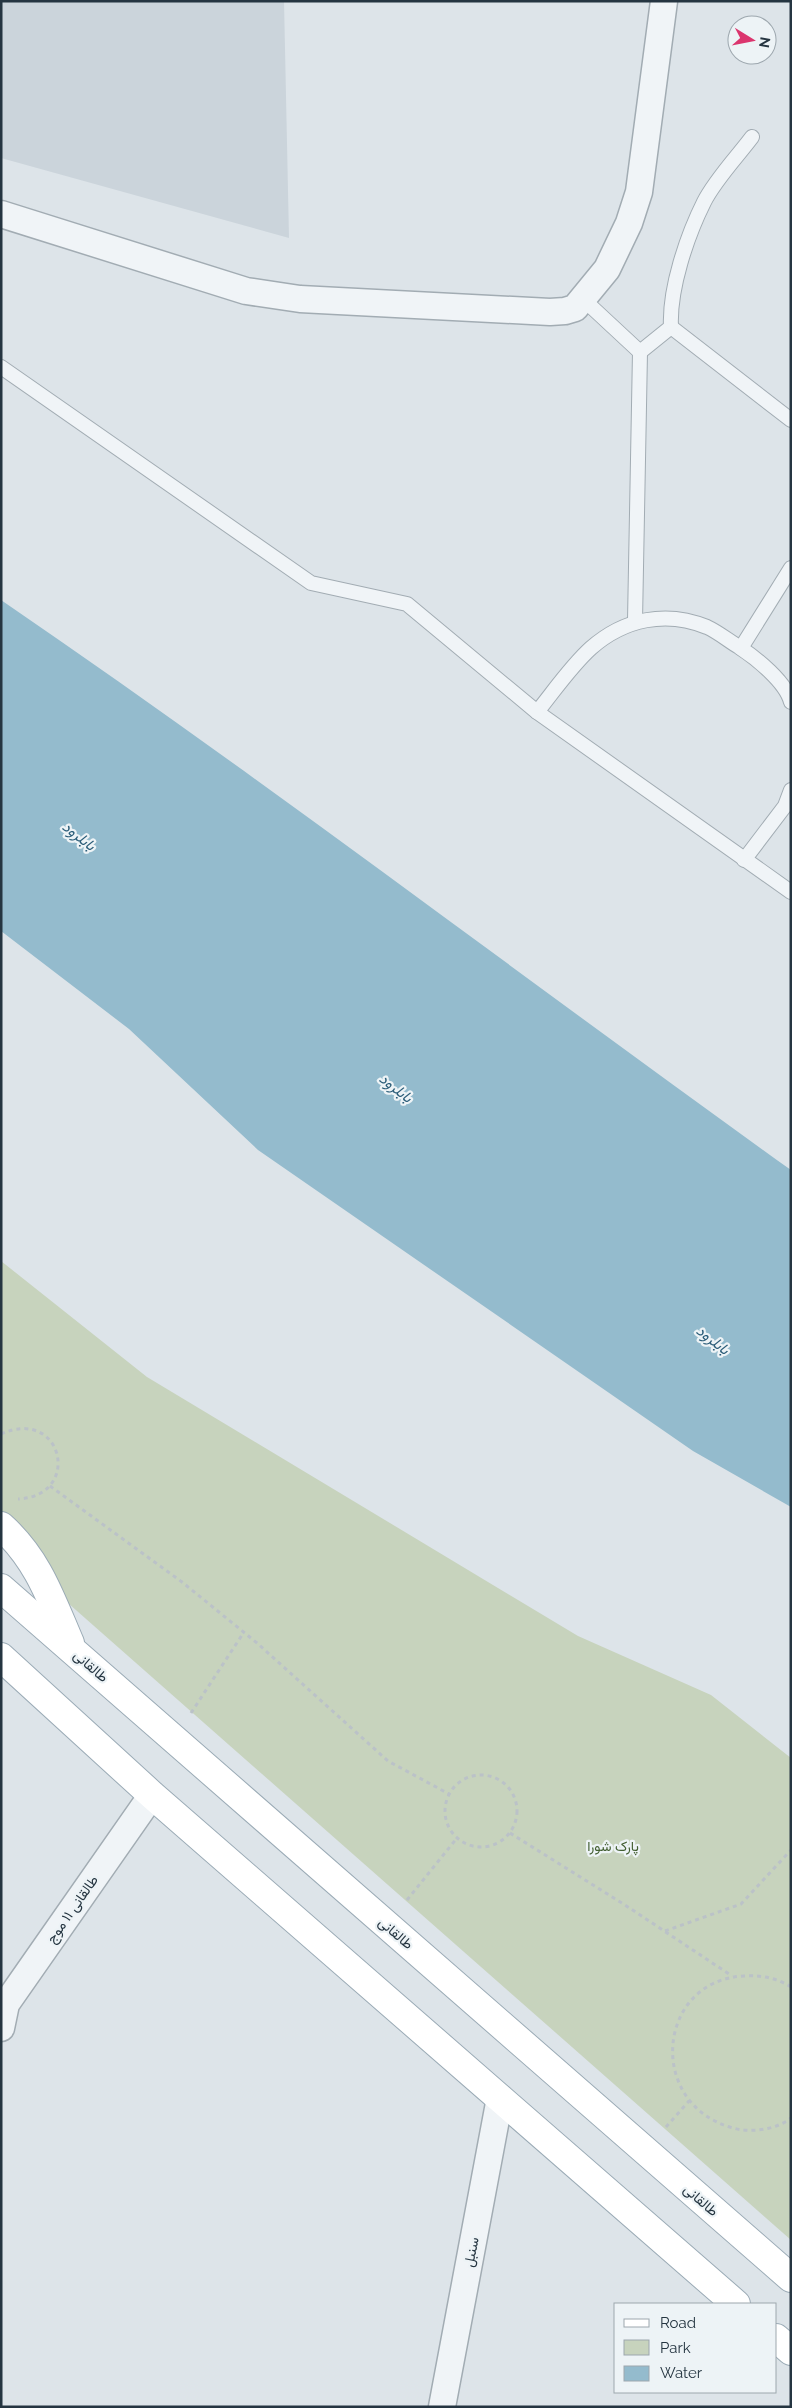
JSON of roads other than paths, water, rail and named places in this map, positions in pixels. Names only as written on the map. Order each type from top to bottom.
[{"type":"main road","points":[[1,1526],[18,1542],[38,1570],[74,1651]]},
{"type":"main road","name":"طالقانی","points":[[1,1588],[791,2278]]},
{"type":"main road","points":[[1,1657],[152,1795],[735,2303]]},
{"type":"main road","points":[[777,2339],[791,2352]]},
{"type":"street","points":[[1,214],[246,291],[265,295],[300,299],[550,312],[575,308],[607,270],[629,223],[638,192],[664,1]]},
{"type":"street","name":"طالقانی ۱۱ موج","points":[[1,2028],[6,2004],[152,1795]]},
{"type":"street","name":"سنبل","points":[[442,2407],[500,2098]]},
{"type":"lane","points":[[752,137],[705,201],[684,253],[670,309],[671,327],[791,420]]},
{"type":"lane","points":[[583,299],[640,352],[635,621]]},
{"type":"lane","points":[[640,352],[671,327]]},
{"type":"lane","points":[[1,367],[311,583],[407,604],[537,712],[791,892]]},
{"type":"lane","points":[[741,648],[791,568]]},
{"type":"lane","points":[[537,712],[590,649],[612,631],[635,621],[669,616],[708,627],[741,648],[767,669],[789,694],[791,702]]},
{"type":"lane","points":[[744,860],[784,806],[791,790]]},
{"type":"water","name":"بابلرود","points":[[1,600],[299,811],[791,1170],[791,1507],[693,1451],[258,1150],[129,1029],[1,931]]},
{"type":"park label","name":"پارک شورا","points":[[613,1846]]}]
